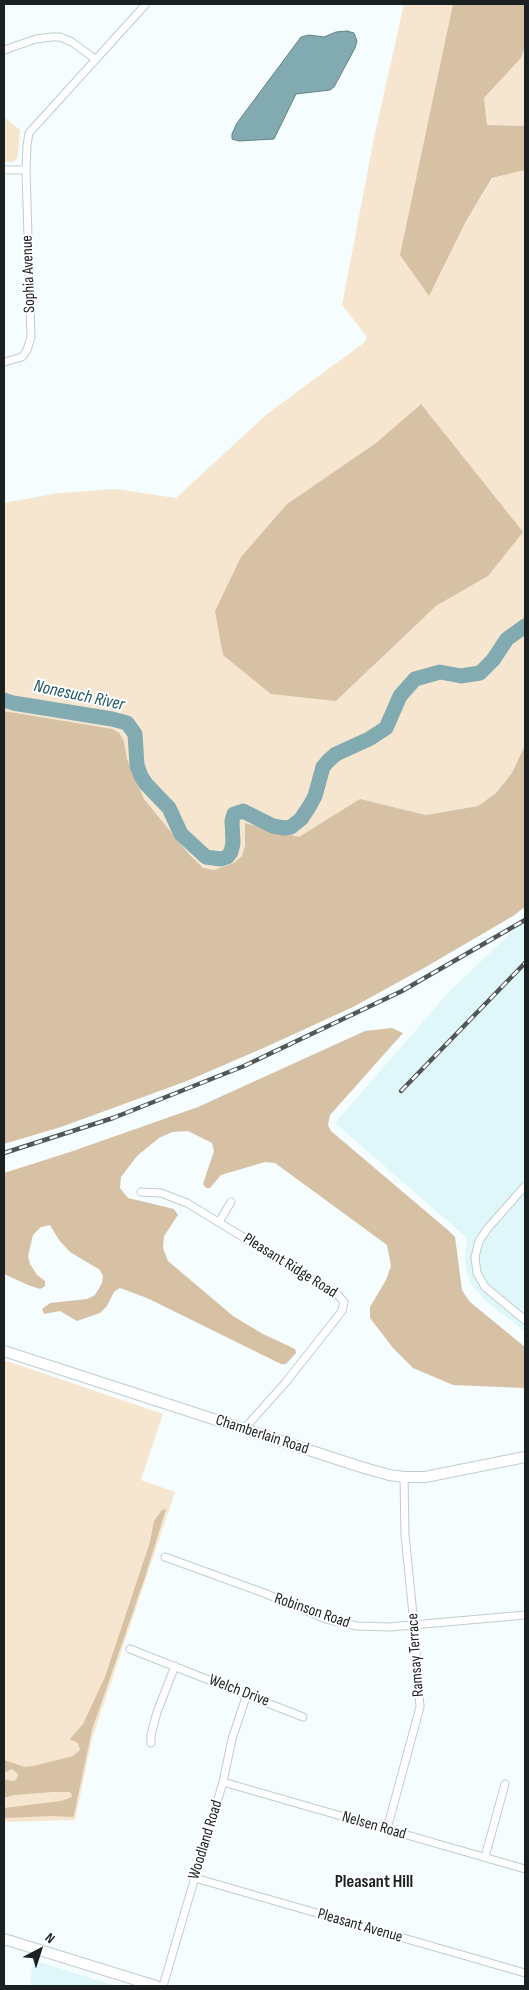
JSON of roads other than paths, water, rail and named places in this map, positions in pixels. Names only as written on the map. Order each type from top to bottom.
[{"type":"street","points":[[4,170],[26,170],[27,139],[33,126],[146,4]]},
{"type":"street","points":[[4,50],[44,38],[60,37],[72,42],[95,59]]},
{"type":"street","name":"Sophia Avenue","points":[[4,362],[22,357],[27,350],[31,337],[26,170]]},
{"type":"street","points":[[525,1186],[488,1228],[479,1241],[475,1257],[477,1273],[485,1287],[525,1320]]},
{"type":"street","name":"Pleasant Ridge Road","points":[[141,1192],[154,1192],[174,1197],[338,1294],[344,1302],[342,1311],[286,1382],[244,1429]]},
{"type":"street","points":[[219,1222],[231,1202]]},
{"type":"street","name":"Chamberlain Road","points":[[4,1351],[361,1468],[404,1477],[445,1474],[525,1457]]},
{"type":"street","name":"Ramsay Terrace","points":[[387,1829],[420,1707],[405,1535],[404,1477]]},
{"type":"street","name":"Robinson Road","points":[[165,1557],[341,1624],[373,1627],[414,1625],[525,1615]]},
{"type":"street","name":"Welch Drive","points":[[130,1650],[304,1717]]},
{"type":"street","points":[[151,1743],[151,1735],[157,1712],[175,1666]]},
{"type":"street","name":"Woodland Road","points":[[164,1986],[247,1694]]},
{"type":"street","name":"Nelsen Road","points":[[223,1782],[525,1869]]},
{"type":"street","points":[[485,1858],[505,1784]]},
{"type":"street","name":"Pleasant Avenue","points":[[194,1878],[525,1973]]},
{"type":"street","points":[[4,1939],[156,1986]]},
{"type":"water","points":[[347,31],[354,33],[357,41],[334,87],[330,90],[296,94],[274,139],[239,141],[232,139],[237,123],[301,37],[309,35],[324,37],[336,32]]},
{"type":"waterway","name":"Nonesuch River","points":[[4,700],[127,723],[135,734],[137,765],[146,784],[169,808],[181,834],[206,857],[221,859],[227,857],[231,852],[234,814],[243,811],[273,826],[291,827],[301,819],[309,807],[315,796],[323,767],[328,761],[336,754],[369,739],[386,728],[400,696],[415,679],[440,672],[461,676],[480,673],[493,660],[507,639],[525,626]]},
{"type":"railway","points":[[4,1153],[113,1118],[244,1066],[402,991],[525,920]]},
{"type":"railway","points":[[401,1091],[525,963]]},
{"type":"district","name":"Pleasant Hill","points":[[374,1882]]}]
